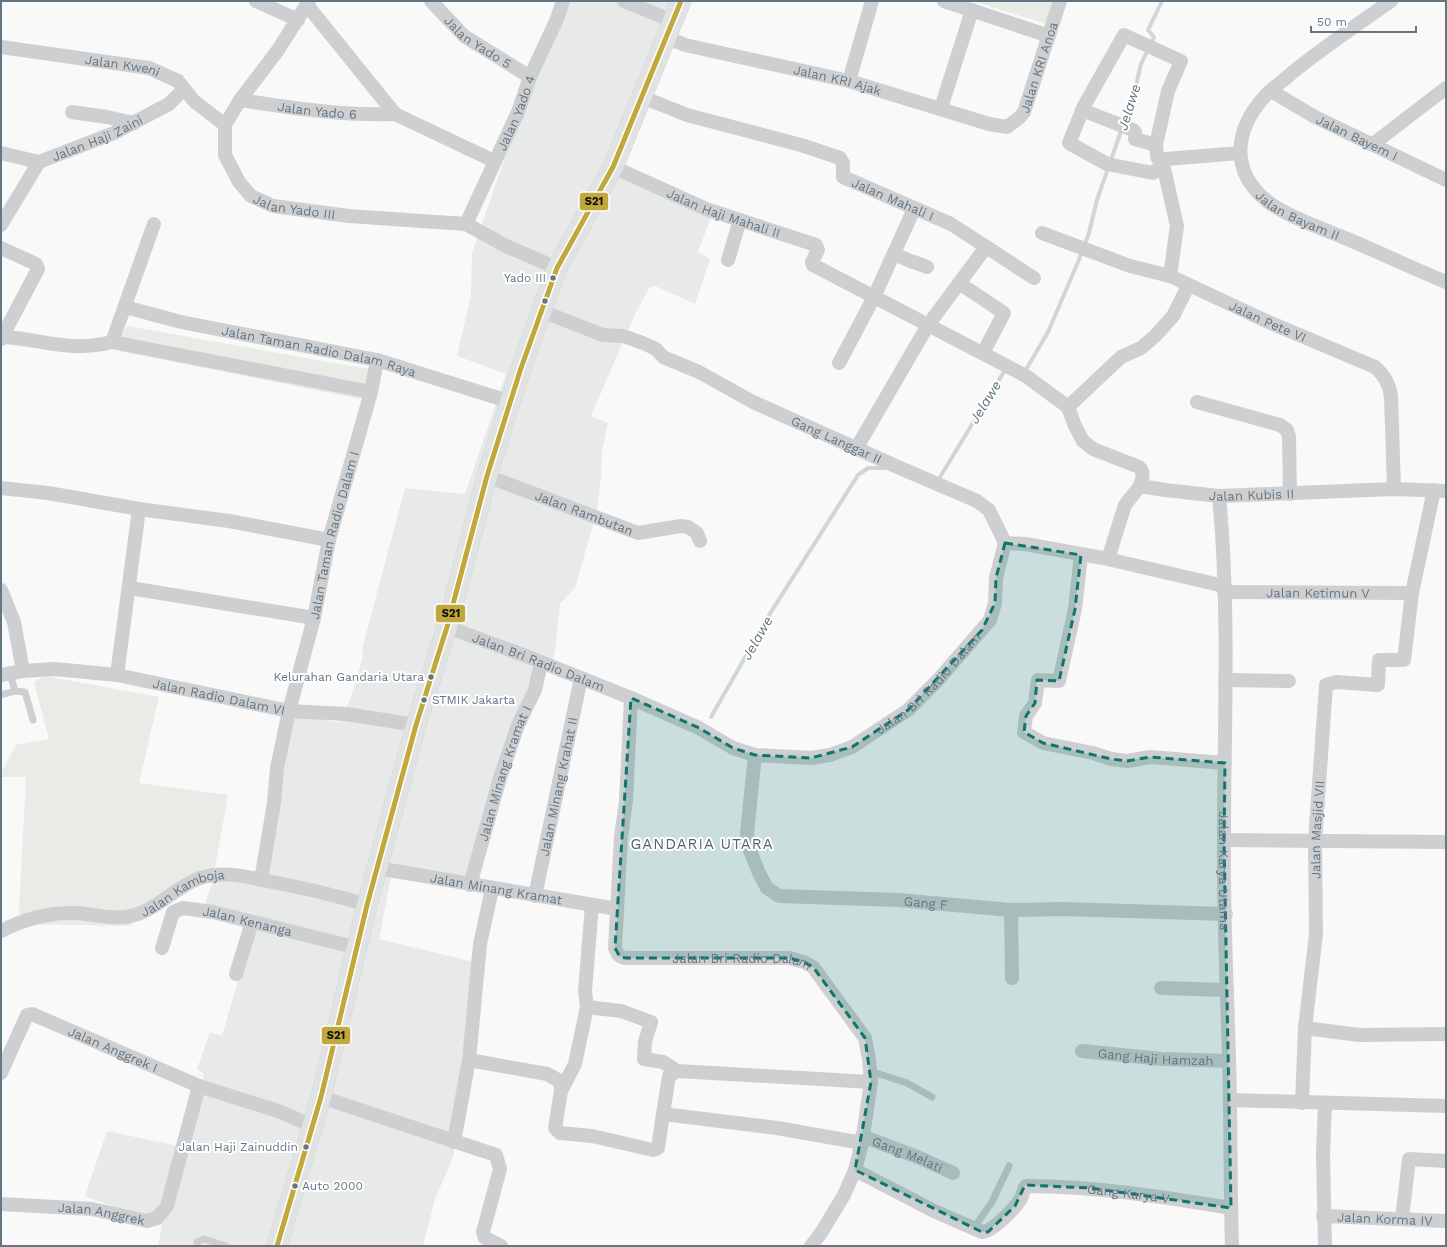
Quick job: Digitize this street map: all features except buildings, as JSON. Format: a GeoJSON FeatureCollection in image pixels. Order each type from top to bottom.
{"type":"FeatureCollection","features":[{"type":"Feature","properties":{"kind":"main road"},"geometry":{"type":"LineString","coordinates":[[277,1246],[321,1097],[358,948],[367,905],[416,725],[447,627],[487,476],[511,402],[541,311],[558,268],[613,168],[681,1]]}},
{"type":"Feature","properties":{"kind":"street"},"geometry":{"type":"LineString","coordinates":[[256,1],[298,20]]}},
{"type":"Feature","properties":{"kind":"street","name":"Jalan Yado 5"},"geometry":{"type":"LineString","coordinates":[[431,1],[464,36],[530,77]]}},
{"type":"Feature","properties":{"kind":"street","name":"Jalan Yado 4"},"geometry":{"type":"LineString","coordinates":[[466,224],[518,112],[530,77],[557,19],[562,1]]}},
{"type":"Feature","properties":{"kind":"street","name":"Jalan KRI Ajak"},"geometry":{"type":"LineString","coordinates":[[624,1],[669,29],[685,45],[849,81],[941,108],[989,124],[1007,128]]}},
{"type":"Feature","properties":{"kind":"street"},"geometry":{"type":"LineString","coordinates":[[849,81],[872,1]]}},
{"type":"Feature","properties":{"kind":"street"},"geometry":{"type":"LineString","coordinates":[[944,1],[1049,36]]}},
{"type":"Feature","properties":{"kind":"street","name":"Jalan KRI Anoa"},"geometry":{"type":"LineString","coordinates":[[1007,128],[1020,118],[1024,112],[1060,1]]}},
{"type":"Feature","properties":{"kind":"street","name":"Jalan Bayam II"},"geometry":{"type":"LineString","coordinates":[[1391,1],[1308,61],[1271,91],[1246,124],[1240,142],[1240,153],[1244,170],[1254,188],[1267,202],[1294,216],[1446,282]]}},
{"type":"Feature","properties":{"kind":"street"},"geometry":{"type":"LineString","coordinates":[[225,125],[240,100],[298,20],[308,3]]}},
{"type":"Feature","properties":{"kind":"street","name":"Jalan Yado 6"},"geometry":{"type":"LineString","coordinates":[[308,3],[395,114],[494,161]]}},
{"type":"Feature","properties":{"kind":"street"},"geometry":{"type":"LineString","coordinates":[[941,108],[972,10]]}},
{"type":"Feature","properties":{"kind":"street"},"geometry":{"type":"LineString","coordinates":[[1170,276],[1177,226],[1163,164],[1157,157],[1156,145],[1168,91],[1182,61],[1124,35],[1082,110],[1070,138],[1070,145],[1110,164],[1153,173],[1163,164],[1166,159],[1240,153]]}},
{"type":"Feature","properties":{"kind":"street","name":"Jalan Kweni"},"geometry":{"type":"LineString","coordinates":[[1,47],[120,65],[150,68],[178,81],[194,101],[225,125]]}},
{"type":"Feature","properties":{"kind":"street"},"geometry":{"type":"LineString","coordinates":[[1373,144],[1446,88]]}},
{"type":"Feature","properties":{"kind":"street","name":"Jalan Haji Zaini"},"geometry":{"type":"LineString","coordinates":[[1,153],[39,162],[101,139],[134,123],[169,104],[184,89]]}},
{"type":"Feature","properties":{"kind":"street","name":"Jalan Bayem I"},"geometry":{"type":"LineString","coordinates":[[1271,91],[1315,117],[1446,180]]}},
{"type":"Feature","properties":{"kind":"street","name":"Jalan Mahali I"},"geometry":{"type":"LineString","coordinates":[[642,96],[687,115],[801,145],[840,158],[843,163],[843,177],[951,224],[1034,278]]}},
{"type":"Feature","properties":{"kind":"street","name":"Jalan Yado 6"},"geometry":{"type":"LineString","coordinates":[[240,100],[295,109],[365,115],[395,114]]}},
{"type":"Feature","properties":{"kind":"street"},"geometry":{"type":"LineString","coordinates":[[1082,110],[1124,126],[1135,132],[1135,139],[1156,145]]}},
{"type":"Feature","properties":{"kind":"street"},"geometry":{"type":"LineString","coordinates":[[72,112],[107,116],[134,123]]}},
{"type":"Feature","properties":{"kind":"street","name":"Jalan Yado III"},"geometry":{"type":"LineString","coordinates":[[225,125],[225,155],[239,182],[251,196],[273,206],[349,216],[466,224],[506,246],[558,268]]}},
{"type":"Feature","properties":{"kind":"street"},"geometry":{"type":"LineString","coordinates":[[1,225],[39,162]]}},
{"type":"Feature","properties":{"kind":"street","name":"Jalan Haji Mahali II"},"geometry":{"type":"LineString","coordinates":[[613,168],[706,209],[816,245],[818,250],[812,262],[813,265],[874,297]]}},
{"type":"Feature","properties":{"kind":"street"},"geometry":{"type":"LineString","coordinates":[[839,363],[874,297],[914,209]]}},
{"type":"Feature","properties":{"kind":"street"},"geometry":{"type":"LineString","coordinates":[[728,260],[740,220]]}},
{"type":"Feature","properties":{"kind":"street"},"geometry":{"type":"LineString","coordinates":[[112,342],[154,224]]}},
{"type":"Feature","properties":{"kind":"street","name":"Jalan Pete VI"},"geometry":{"type":"LineString","coordinates":[[1042,233],[1130,266],[1170,276],[1188,286],[1264,320],[1376,367],[1383,374],[1388,383],[1391,396],[1394,489]]}},
{"type":"Feature","properties":{"kind":"street"},"geometry":{"type":"LineString","coordinates":[[856,449],[928,325],[986,247]]}},
{"type":"Feature","properties":{"kind":"street"},"geometry":{"type":"LineString","coordinates":[[1,248],[36,264],[38,269],[2,338],[73,347],[94,346],[112,342],[371,392]]}},
{"type":"Feature","properties":{"kind":"street"},"geometry":{"type":"LineString","coordinates":[[894,253],[906,261],[912,261],[926,267]]}},
{"type":"Feature","properties":{"kind":"street"},"geometry":{"type":"LineString","coordinates":[[959,283],[1004,313],[983,353]]}},
{"type":"Feature","properties":{"kind":"street"},"geometry":{"type":"LineString","coordinates":[[1068,407],[1121,357],[1141,348],[1155,336],[1173,316],[1188,286]]}},
{"type":"Feature","properties":{"kind":"street"},"geometry":{"type":"LineString","coordinates":[[874,297],[1022,374],[1068,407],[1075,426],[1088,445],[1093,449],[1139,467],[1142,470],[1140,486],[1125,505],[1106,559]]}},
{"type":"Feature","properties":{"kind":"street","name":"Jalan Taman Radio Dalam Raya"},"geometry":{"type":"LineString","coordinates":[[125,307],[181,322],[377,360],[511,402]]}},
{"type":"Feature","properties":{"kind":"street","name":"Gang Langgar II"},"geometry":{"type":"LineString","coordinates":[[541,311],[603,335],[623,336],[643,343],[656,350],[663,357],[699,372],[753,402],[856,449],[977,501],[989,510],[1004,543]]}},
{"type":"Feature","properties":{"kind":"street","name":"Jalan Taman Radio Dalam I"},"geometry":{"type":"LineString","coordinates":[[262,880],[274,804],[277,768],[289,711],[314,618],[329,540],[371,392],[377,360]]}},
{"type":"Feature","properties":{"kind":"street"},"geometry":{"type":"LineString","coordinates":[[1197,402],[1280,425],[1287,430],[1289,437],[1290,494]]}},
{"type":"Feature","properties":{"kind":"street","name":"Jalan Rambutan"},"geometry":{"type":"LineString","coordinates":[[487,476],[638,533],[681,526],[688,527],[697,533],[700,541]]}},
{"type":"Feature","properties":{"kind":"street","name":"Jalan Kubis II"},"geometry":{"type":"LineString","coordinates":[[1140,486],[1219,496],[1394,489],[1440,491]]}},
{"type":"Feature","properties":{"kind":"street"},"geometry":{"type":"LineString","coordinates":[[1,488],[48,493],[140,509],[229,520],[329,540]]}},
{"type":"Feature","properties":{"kind":"street"},"geometry":{"type":"LineString","coordinates":[[1412,593],[1440,491]]}},
{"type":"Feature","properties":{"kind":"street","name":"Jalan Karya Utama"},"geometry":{"type":"LineString","coordinates":[[1219,496],[1223,536],[1224,589],[1224,840],[1230,1061],[1232,1246]]}},
{"type":"Feature","properties":{"kind":"street"},"geometry":{"type":"LineString","coordinates":[[117,675],[140,509]]}},
{"type":"Feature","properties":{"kind":"street"},"geometry":{"type":"LineString","coordinates":[[1004,543],[1025,544],[1106,559],[1224,589]]}},
{"type":"Feature","properties":{"kind":"street","name":"Jalan Bri Radio Dalam"},"geometry":{"type":"LineString","coordinates":[[447,627],[631,698],[699,728],[733,748],[755,755],[811,758],[830,755],[852,747],[908,710],[938,680],[990,620],[995,603],[996,578],[1004,543]]}},
{"type":"Feature","properties":{"kind":"street"},"geometry":{"type":"LineString","coordinates":[[1081,555],[1075,609],[1059,681],[1038,680],[1035,703],[1026,716],[1024,732],[1043,743],[1093,752],[1111,759],[1127,761],[1150,757],[1225,763]]}},
{"type":"Feature","properties":{"kind":"street"},"geometry":{"type":"LineString","coordinates":[[130,588],[314,618]]}},
{"type":"Feature","properties":{"kind":"street","name":"Jalan Ketimun V"},"geometry":{"type":"LineString","coordinates":[[1224,589],[1412,593]]}},
{"type":"Feature","properties":{"kind":"street"},"geometry":{"type":"LineString","coordinates":[[1,590],[14,622],[11,673]]}},
{"type":"Feature","properties":{"kind":"street","name":"Jalan Masjid VII"},"geometry":{"type":"LineString","coordinates":[[1302,1103],[1305,1028],[1316,934],[1315,841],[1326,685],[1336,682],[1378,685],[1379,660],[1404,660],[1412,593]]}},
{"type":"Feature","properties":{"kind":"street","name":"Jalan Minang Kramat I"},"geometry":{"type":"LineString","coordinates":[[470,885],[500,778],[518,725],[535,690],[541,663]]}},
{"type":"Feature","properties":{"kind":"street","name":"Jalan Radio Dalam VI"},"geometry":{"type":"LineString","coordinates":[[11,673],[55,669],[117,675],[289,711],[346,714],[416,725]]}},
{"type":"Feature","properties":{"kind":"street","name":"Jalan Minang Krahat II"},"geometry":{"type":"LineString","coordinates":[[535,896],[581,678]]}},
{"type":"Feature","properties":{"kind":"street"},"geometry":{"type":"LineString","coordinates":[[1225,680],[1289,681]]}},
{"type":"Feature","properties":{"kind":"street","name":"Jalan Bri Radio Dalam"},"geometry":{"type":"LineString","coordinates":[[631,698],[626,801],[621,837],[615,948],[620,957],[789,958],[804,962],[813,967],[865,1038],[871,1077],[862,1140],[855,1170],[844,1195],[821,1233],[811,1246]]}},
{"type":"Feature","properties":{"kind":"street","name":"Gang F"},"geometry":{"type":"LineString","coordinates":[[755,755],[746,834],[749,848],[767,888],[779,896],[898,900],[1011,910],[1063,909],[1226,914]]}},
{"type":"Feature","properties":{"kind":"street"},"geometry":{"type":"LineString","coordinates":[[1224,840],[1446,842]]}},
{"type":"Feature","properties":{"kind":"street","name":"Jalan Minang Kramat"},"geometry":{"type":"LineString","coordinates":[[377,868],[492,889],[617,909]]}},
{"type":"Feature","properties":{"kind":"street","name":"Jalan Kamboja"},"geometry":{"type":"LineString","coordinates":[[1,931],[22,920],[53,913],[77,913],[125,918],[143,912],[199,879],[218,874],[235,874],[324,892],[367,905]]}},
{"type":"Feature","properties":{"kind":"street"},"geometry":{"type":"LineString","coordinates":[[454,1142],[469,1060],[480,944],[492,889]]}},
{"type":"Feature","properties":{"kind":"street"},"geometry":{"type":"LineString","coordinates":[[561,1091],[575,1064],[587,1007],[585,991],[592,905]]}},
{"type":"Feature","properties":{"kind":"street","name":"Jalan Kenanga"},"geometry":{"type":"LineString","coordinates":[[162,948],[171,916],[177,909],[189,908],[213,912],[358,948]]}},
{"type":"Feature","properties":{"kind":"street"},"geometry":{"type":"LineString","coordinates":[[1011,910],[1012,978]]}},
{"type":"Feature","properties":{"kind":"street"},"geometry":{"type":"LineString","coordinates":[[236,974],[252,922]]}},
{"type":"Feature","properties":{"kind":"street"},"geometry":{"type":"LineString","coordinates":[[1161,988],[1227,990]]}},
{"type":"Feature","properties":{"kind":"street"},"geometry":{"type":"LineString","coordinates":[[587,1007],[622,1011],[651,1022],[645,1042],[644,1058],[663,1062],[677,1071],[871,1077]]}},
{"type":"Feature","properties":{"kind":"street","name":"Jalan Anggrek I"},"geometry":{"type":"LineString","coordinates":[[1,1073],[27,1016],[32,1014],[199,1086]]}},
{"type":"Feature","properties":{"kind":"street"},"geometry":{"type":"LineString","coordinates":[[1305,1028],[1359,1035],[1446,1034]]}},
{"type":"Feature","properties":{"kind":"street","name":"Gang Haji Hamzah"},"geometry":{"type":"LineString","coordinates":[[1082,1051],[1162,1059],[1230,1061]]}},
{"type":"Feature","properties":{"kind":"street"},"geometry":{"type":"LineString","coordinates":[[469,1060],[547,1074],[560,1081],[561,1091],[555,1128],[560,1133],[592,1136],[653,1150],[658,1148],[670,1076],[677,1071]]}},
{"type":"Feature","properties":{"kind":"street"},"geometry":{"type":"LineString","coordinates":[[199,1086],[281,1112],[312,1126]]}},
{"type":"Feature","properties":{"kind":"street","name":"Jalan Anggrek"},"geometry":{"type":"LineString","coordinates":[[1,1204],[92,1209],[147,1221],[157,1218],[167,1206],[199,1086]]}},
{"type":"Feature","properties":{"kind":"street"},"geometry":{"type":"LineString","coordinates":[[321,1097],[496,1155],[499,1160],[500,1169],[483,1232],[485,1238],[501,1246]]}},
{"type":"Feature","properties":{"kind":"street"},"geometry":{"type":"LineString","coordinates":[[1230,1100],[1325,1104],[1446,1106]]}},
{"type":"Feature","properties":{"kind":"street"},"geometry":{"type":"LineString","coordinates":[[1325,1104],[1323,1216],[1325,1246]]}},
{"type":"Feature","properties":{"kind":"street","name":"Gang Melati"},"geometry":{"type":"LineString","coordinates":[[663,1114],[862,1140],[920,1158],[953,1174]]}},
{"type":"Feature","properties":{"kind":"street"},"geometry":{"type":"LineString","coordinates":[[1402,1219],[1409,1160],[1446,1161]]}},
{"type":"Feature","properties":{"kind":"street"},"geometry":{"type":"LineString","coordinates":[[855,1170],[934,1211],[973,1229]]}},
{"type":"Feature","properties":{"kind":"street","name":"Gang Karya V"},"geometry":{"type":"LineString","coordinates":[[973,1229],[985,1232],[994,1227],[1020,1200],[1025,1187],[1090,1188],[1165,1197],[1231,1208]]}},
{"type":"Feature","properties":{"kind":"street","name":"Jalan Korma IV"},"geometry":{"type":"LineString","coordinates":[[1323,1216],[1446,1221]]}},
{"type":"Feature","properties":{"kind":"lane"},"geometry":{"type":"LineString","coordinates":[[11,673],[15,691]]}},
{"type":"Feature","properties":{"kind":"lane"},"geometry":{"type":"LineString","coordinates":[[1,695],[15,691],[25,692],[33,720]]}},
{"type":"Feature","properties":{"kind":"lane"},"geometry":{"type":"LineString","coordinates":[[871,1077],[907,1083],[932,1097]]}},
{"type":"Feature","properties":{"kind":"lane"},"geometry":{"type":"LineString","coordinates":[[973,1229],[992,1202],[1009,1166]]}},
{"type":"Feature","properties":{"kind":"lane"},"geometry":{"type":"LineString","coordinates":[[198,1242],[204,1239],[226,1246]]}},
{"type":"Feature","properties":{"kind":"highlighted area"},"geometry":{"type":"Polygon","coordinates":[[[1005,543],[1081,555],[1075,609],[1059,681],[1037,680],[1035,703],[1026,716],[1024,732],[1043,743],[1111,759],[1127,761],[1150,757],[1225,763],[1224,840],[1231,1208],[1090,1188],[1025,1185],[1015,1206],[988,1232],[982,1232],[855,1170],[871,1082],[865,1038],[813,967],[804,962],[789,958],[626,958],[620,957],[615,948],[631,698],[699,728],[733,748],[755,755],[811,758],[852,747],[908,710],[982,630],[995,603],[996,578],[1005,543]]]}},
{"type":"Feature","properties":{"kind":"shaded area"},"geometry":{"type":"Polygon","coordinates":[[[562,1],[685,1],[619,171],[713,212],[698,252],[710,259],[695,304],[655,286],[650,287],[635,314],[591,416],[608,423],[602,450],[597,511],[575,588],[560,604],[555,653],[517,738],[476,885],[393,866],[379,939],[482,964],[454,1134],[454,1155],[435,1199],[423,1246],[158,1246],[162,1225],[85,1196],[107,1131],[183,1147],[204,1074],[197,1069],[210,1032],[222,1036],[253,929],[202,913],[213,880],[264,882],[293,714],[339,723],[350,700],[363,656],[362,649],[405,488],[465,494],[506,374],[457,356],[471,295],[472,253],[562,1]]]}},
{"type":"Feature","properties":{"kind":"shaded area"},"geometry":{"type":"Polygon","coordinates":[[[973,1],[1054,1],[1046,24],[973,1]]]}},
{"type":"Feature","properties":{"kind":"shaded area"},"geometry":{"type":"Polygon","coordinates":[[[127,326],[368,369],[370,391],[360,399],[119,351],[121,338],[127,326]]]}},
{"type":"Feature","properties":{"kind":"shaded area"},"geometry":{"type":"Polygon","coordinates":[[[45,676],[159,697],[139,783],[228,795],[214,873],[129,926],[23,924],[19,910],[26,777],[1,777],[1,773],[16,745],[49,739],[34,682],[45,676]]]}},
{"type":"Feature","properties":{"kind":"waterway","name":"Jelawe"},"geometry":{"type":"LineString","coordinates":[[1024,373],[1048,332],[1089,233],[1097,200],[1134,94],[1141,64],[1154,37],[1148,30],[1162,1]]}},
{"type":"Feature","properties":{"kind":"waterway","name":"Jelawe"},"geometry":{"type":"LineString","coordinates":[[937,482],[1005,370],[1008,372]]}},
{"type":"Feature","properties":{"kind":"waterway","name":"Jelawe"},"geometry":{"type":"LineString","coordinates":[[711,717],[771,612],[858,475],[868,468],[884,468]]}},
{"type":"Feature","properties":{"kind":"transit line","name":"S21"},"geometry":{"type":"LineString","coordinates":[[277,1246],[321,1097],[367,905],[416,725],[447,627],[487,476],[521,368],[557,268],[613,167],[681,1]]}},
{"type":"Feature","properties":{"kind":"place","name":"Yado III"},"geometry":{"type":"Point","coordinates":[553,278]}},
{"type":"Feature","properties":{"kind":"place","name":"Kelurahan Gandaria Utara"},"geometry":{"type":"Point","coordinates":[431,677]}},
{"type":"Feature","properties":{"kind":"place","name":"STMIK Jakarta"},"geometry":{"type":"Point","coordinates":[424,700]}},
{"type":"Feature","properties":{"kind":"place","name":"Jalan Haji Zainuddin"},"geometry":{"type":"Point","coordinates":[306,1147]}},
{"type":"Feature","properties":{"kind":"place","name":"Auto 2000"},"geometry":{"type":"Point","coordinates":[295,1186]}},
{"type":"Feature","properties":{"kind":"district","name":"GANDARIA UTARA"},"geometry":{"type":"Point","coordinates":[702,844]}}]}
